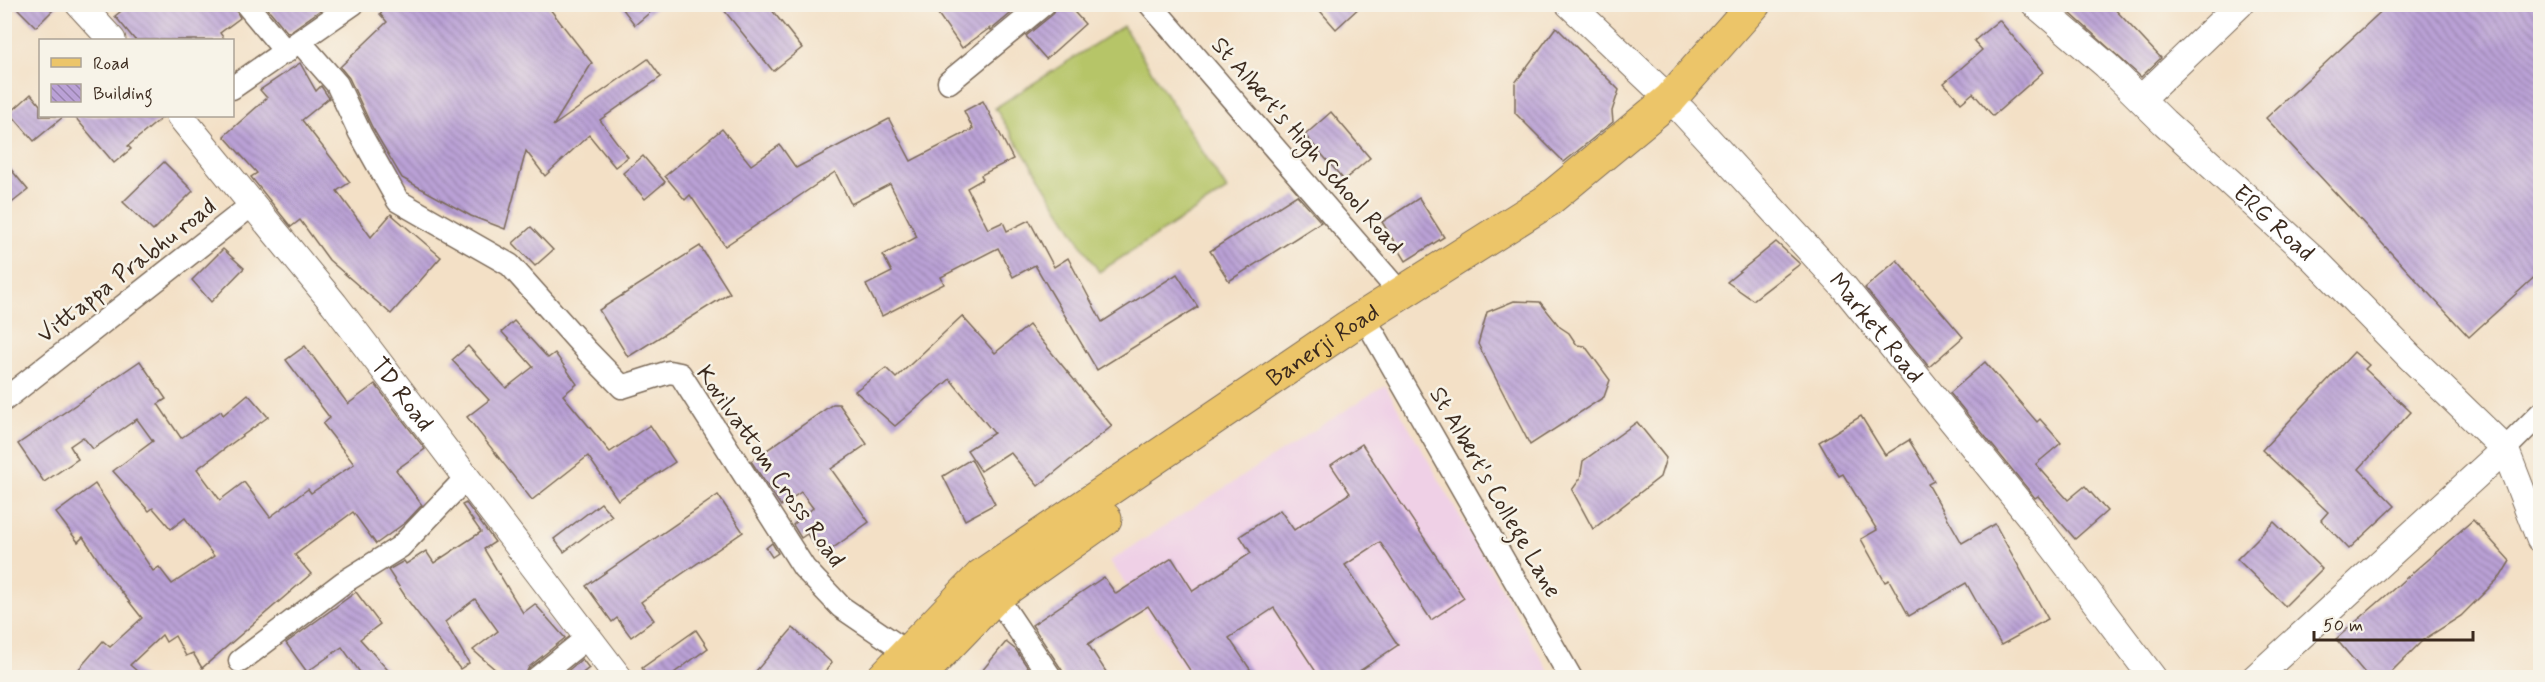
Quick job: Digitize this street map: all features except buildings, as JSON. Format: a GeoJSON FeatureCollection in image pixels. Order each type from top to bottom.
{"type":"FeatureCollection","features":[{"type":"Feature","properties":{"kind":"main road","name":"Banerji Road"},"geometry":{"type":"LineString","coordinates":[[912,665],[981,576],[1348,327],[1548,201],[1676,105],[1754,4]]}},
{"type":"Feature","properties":{"kind":"main road","name":"Banerji Road"},"geometry":{"type":"LineString","coordinates":[[883,678],[912,665],[996,596],[1229,431],[1374,334],[1555,221],[1779,4]]}},
{"type":"Feature","properties":{"kind":"street"},"geometry":{"type":"LineString","coordinates":[[79,4],[111,39]]}},
{"type":"Feature","properties":{"kind":"street"},"geometry":{"type":"LineString","coordinates":[[246,4],[293,47]]}},
{"type":"Feature","properties":{"kind":"street"},"geometry":{"type":"LineString","coordinates":[[234,87],[353,4]]}},
{"type":"Feature","properties":{"kind":"street"},"geometry":{"type":"LineString","coordinates":[[949,82],[1044,4]]}},
{"type":"Feature","properties":{"kind":"street","name":"St Albert's High School Road"},"geometry":{"type":"LineString","coordinates":[[1150,4],[1401,294]]}},
{"type":"Feature","properties":{"kind":"street","name":"ERG Road"},"geometry":{"type":"LineString","coordinates":[[2035,4],[2106,64],[2314,259],[2505,449]]}},
{"type":"Feature","properties":{"kind":"street"},"geometry":{"type":"LineString","coordinates":[[2141,99],[2240,4]]}},
{"type":"Feature","properties":{"kind":"street","name":"Market Road"},"geometry":{"type":"LineString","coordinates":[[1578,7],[1676,105],[1843,286],[2037,525],[2153,678]]}},
{"type":"Feature","properties":{"kind":"street","name":"Kovilvattom Cross Road"},"geometry":{"type":"LineString","coordinates":[[293,47],[337,84],[360,133],[398,201],[510,265],[586,351],[622,387],[669,372],[680,374],[804,568],[841,607],[912,665]]}},
{"type":"Feature","properties":{"kind":"street","name":"TD Road"},"geometry":{"type":"LineString","coordinates":[[185,117],[334,304],[619,678]]}},
{"type":"Feature","properties":{"kind":"street","name":"Vittappa Prabhu road"},"geometry":{"type":"LineString","coordinates":[[4,400],[253,204]]}},
{"type":"Feature","properties":{"kind":"street","name":"St Albert's College Lane"},"geometry":{"type":"LineString","coordinates":[[1374,334],[1571,678]]}},
{"type":"Feature","properties":{"kind":"street"},"geometry":{"type":"LineString","coordinates":[[2255,678],[2541,414]]}},
{"type":"Feature","properties":{"kind":"street"},"geometry":{"type":"LineString","coordinates":[[2505,449],[2541,539]]}},
{"type":"Feature","properties":{"kind":"street"},"geometry":{"type":"LineString","coordinates":[[240,661],[344,582],[400,547],[466,478]]}},
{"type":"Feature","properties":{"kind":"street"},"geometry":{"type":"LineString","coordinates":[[996,596],[1051,678]]}},
{"type":"Feature","properties":{"kind":"street"},"geometry":{"type":"LineString","coordinates":[[537,678],[588,637]]}},
{"type":"Feature","properties":{"kind":"shaded area"},"geometry":{"type":"Polygon","coordinates":[[[1385,385],[1552,677],[1189,677],[1110,561],[1385,385]]]}},
{"type":"Feature","properties":{"kind":"green space"},"geometry":{"type":"Polygon","coordinates":[[[1123,26],[1227,190],[1099,272],[995,108],[1123,26]]]}}]}
